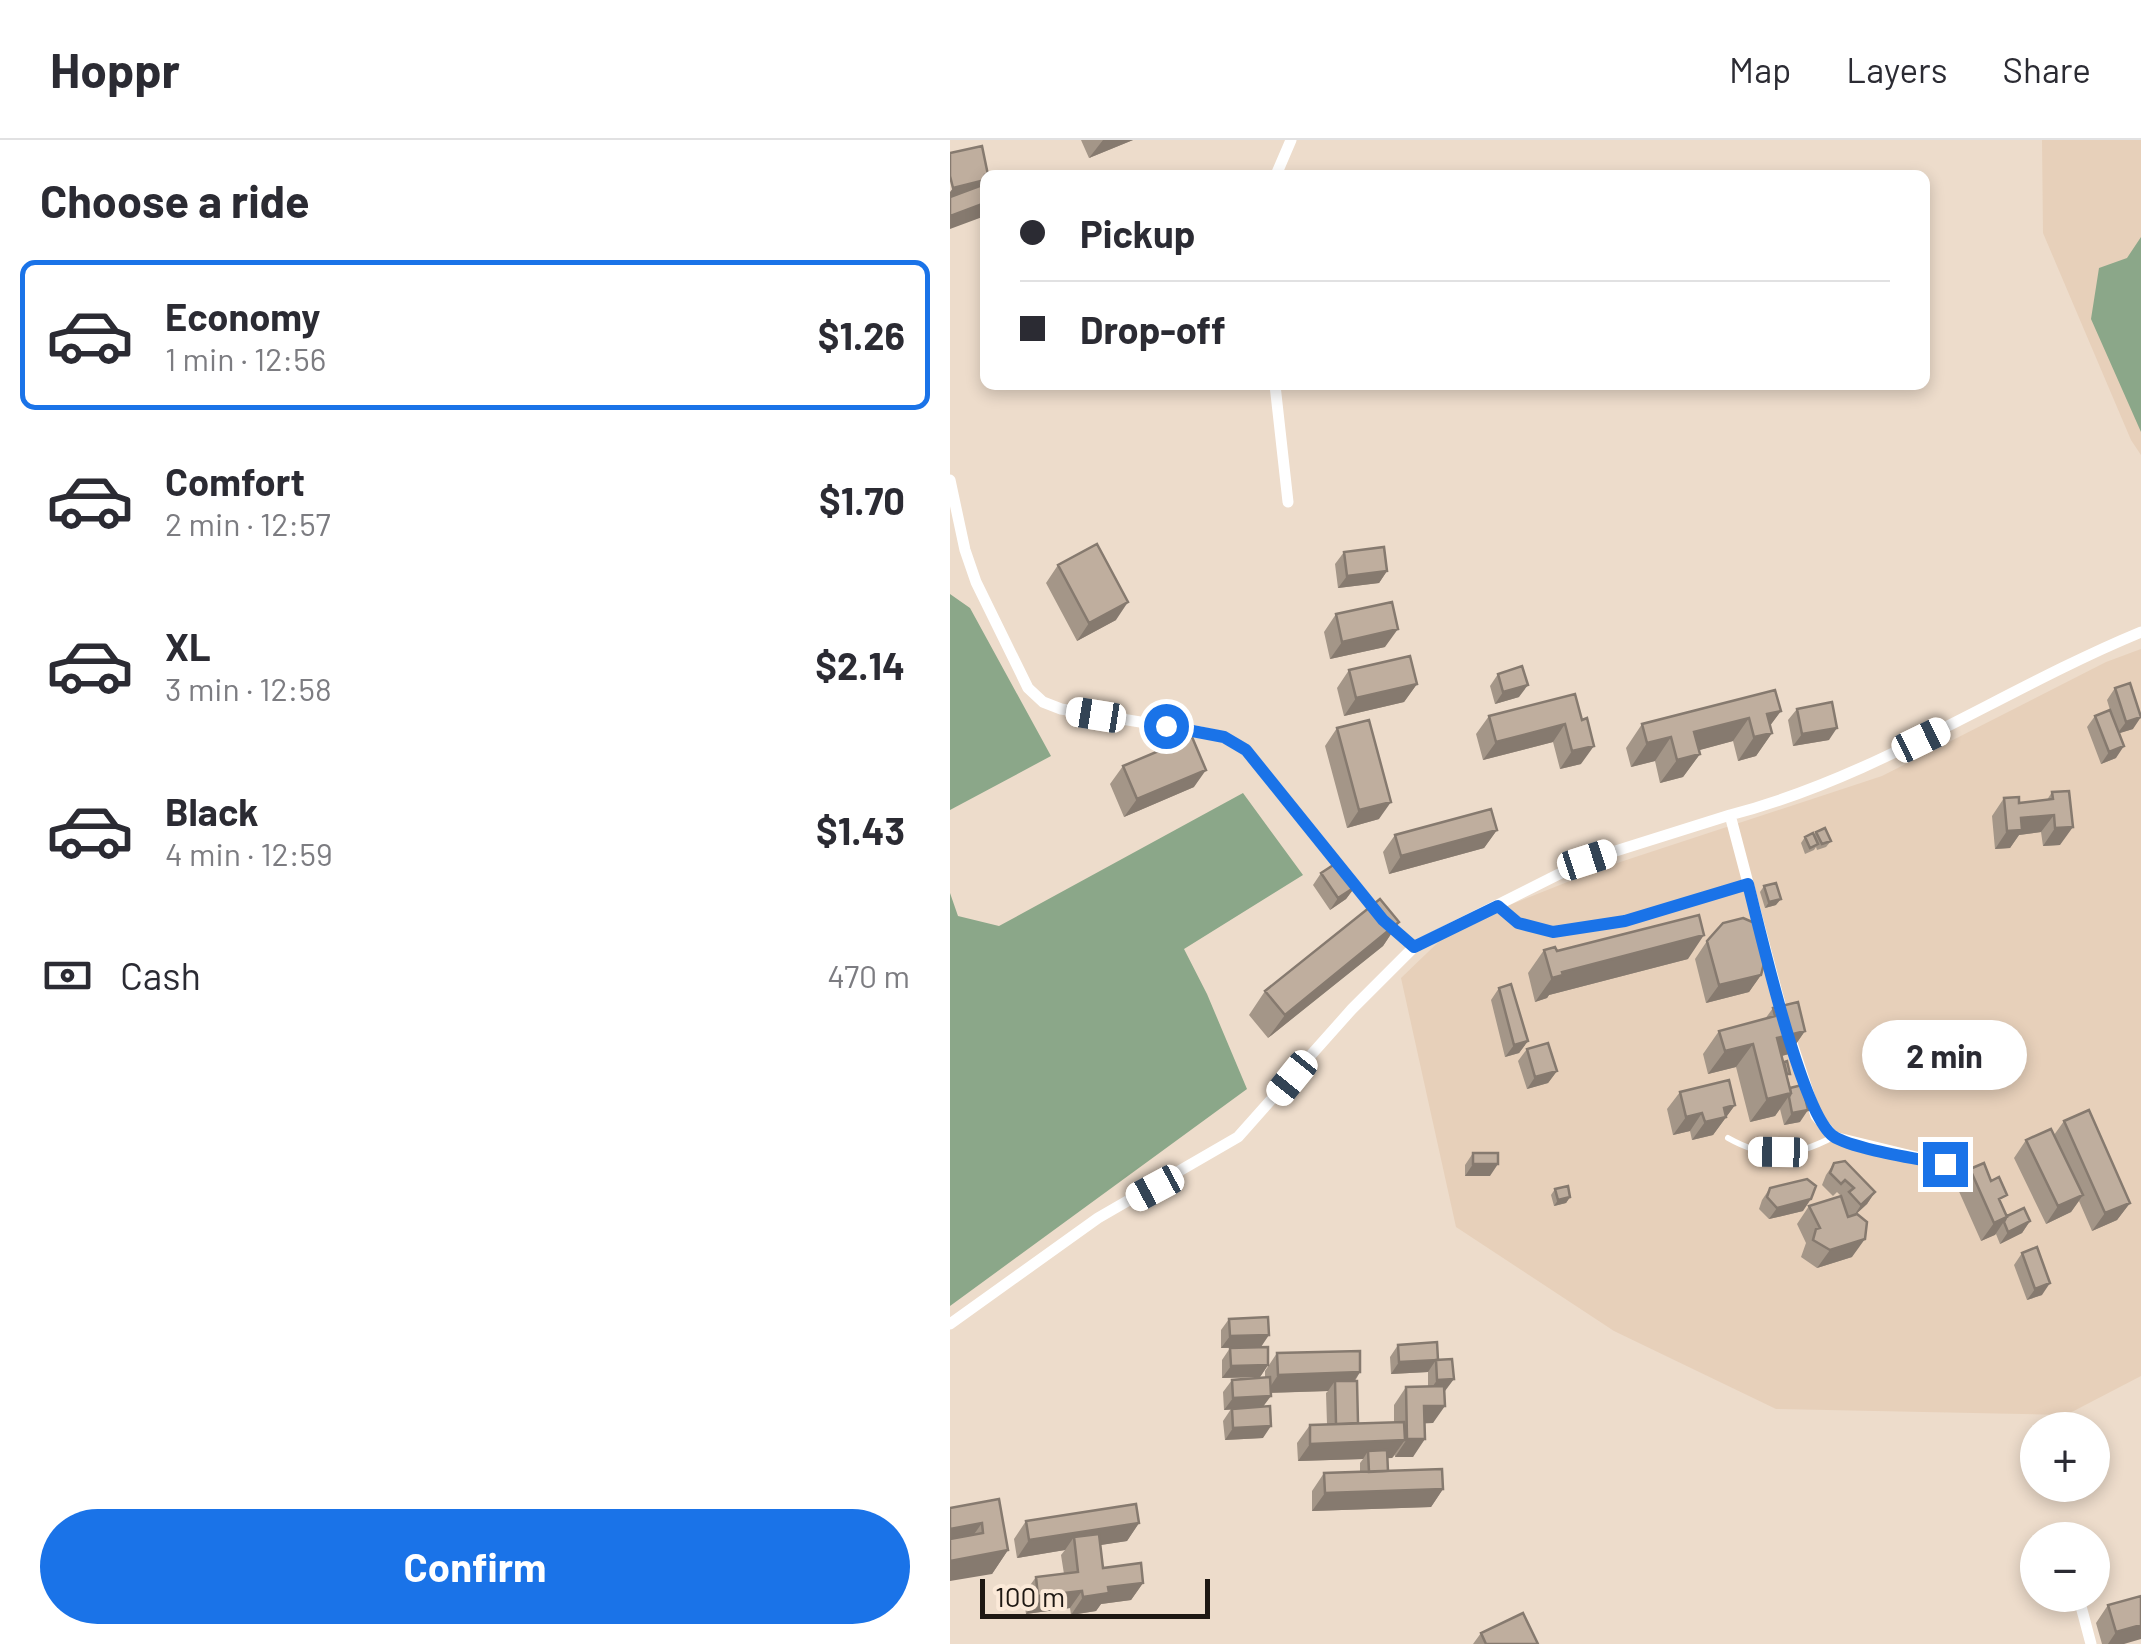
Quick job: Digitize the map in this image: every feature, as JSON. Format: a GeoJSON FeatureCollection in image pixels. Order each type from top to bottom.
{"type":"FeatureCollection","features":[{"type":"Feature","properties":{"kind":"street"},"geometry":{"type":"LineString","coordinates":[[1278,170],[1291,140]]}},
{"type":"Feature","properties":{"kind":"street"},"geometry":{"type":"LineString","coordinates":[[1276,390],[1288,502]]}},
{"type":"Feature","properties":{"kind":"street"},"geometry":{"type":"LineString","coordinates":[[950,480],[976,582],[1028,688],[1043,702],[1060,709],[1202,732],[1224,737],[1246,750],[1383,920],[1414,947]]}},
{"type":"Feature","properties":{"kind":"street"},"geometry":{"type":"LineString","coordinates":[[950,1324],[1098,1218],[1238,1137],[1414,947],[1587,860],[1771,804],[1895,753],[2141,632]]}},
{"type":"Feature","properties":{"kind":"street"},"geometry":{"type":"LineString","coordinates":[[1730,815],[1776,996],[1816,1116],[1834,1137],[1945,1164]]}},
{"type":"Feature","properties":{"kind":"street"},"geometry":{"type":"LineString","coordinates":[[2083,1612],[2091,1644]]}},
{"type":"Feature","properties":{"kind":"lane"},"geometry":{"type":"LineString","coordinates":[[1498,906],[1518,923],[1553,932],[1625,921],[1748,884]]}},
{"type":"Feature","properties":{"kind":"lane"},"geometry":{"type":"LineString","coordinates":[[1728,1138],[1753,1152],[1804,1152],[1834,1137]]}},
{"type":"Feature","properties":{"kind":"shaded area"},"geometry":{"type":"Polygon","coordinates":[[[2042,140],[2141,140],[2141,455],[2131,440],[2043,233],[2042,140]]]}},
{"type":"Feature","properties":{"kind":"shaded area"},"geometry":{"type":"Polygon","coordinates":[[[2141,649],[2141,1376],[2072,1412],[1776,1409],[1614,1331],[1456,1227],[1401,978],[1454,927],[1605,867],[1882,776],[2106,662],[2141,649]]]}},
{"type":"Feature","properties":{"kind":"green space"},"geometry":{"type":"Polygon","coordinates":[[[2141,237],[2141,432],[2091,319],[2099,268],[2127,258],[2141,237]]]}},
{"type":"Feature","properties":{"kind":"green space"},"geometry":{"type":"Polygon","coordinates":[[[950,594],[970,608],[1051,756],[950,810],[950,594]]]}},
{"type":"Feature","properties":{"kind":"green space"},"geometry":{"type":"Polygon","coordinates":[[[1243,793],[1303,875],[1184,949],[1247,1089],[950,1306],[950,893],[958,916],[999,926],[1243,793]]]}},
{"type":"Feature","properties":{"kind":"building"},"geometry":{"type":"Polygon","coordinates":[[[982,146],[987,170],[980,170],[980,181],[953,188],[950,153],[982,146]]]}},
{"type":"Feature","properties":{"kind":"building"},"geometry":{"type":"Polygon","coordinates":[[[980,186],[980,205],[950,216],[950,197],[980,186]]]}},
{"type":"Feature","properties":{"kind":"building"},"geometry":{"type":"Polygon","coordinates":[[[1097,544],[1128,602],[1089,623],[1058,565],[1097,544]]]}},
{"type":"Feature","properties":{"kind":"building"},"geometry":{"type":"Polygon","coordinates":[[[1384,547],[1387,571],[1347,576],[1344,552],[1384,547]]]}},
{"type":"Feature","properties":{"kind":"building"},"geometry":{"type":"Polygon","coordinates":[[[1392,602],[1398,629],[1342,642],[1336,614],[1392,602]]]}},
{"type":"Feature","properties":{"kind":"building"},"geometry":{"type":"Polygon","coordinates":[[[1410,656],[1417,684],[1356,698],[1349,670],[1410,656]]]}},
{"type":"Feature","properties":{"kind":"building"},"geometry":{"type":"Polygon","coordinates":[[[1522,666],[1528,685],[1503,692],[1498,674],[1522,666]]]}},
{"type":"Feature","properties":{"kind":"building"},"geometry":{"type":"Polygon","coordinates":[[[2130,683],[2141,717],[2126,722],[2115,688],[2130,683]]]}},
{"type":"Feature","properties":{"kind":"building"},"geometry":{"type":"Polygon","coordinates":[[[1775,690],[1781,711],[1767,714],[1772,733],[1754,737],[1749,718],[1694,732],[1700,754],[1677,760],[1671,737],[1647,743],[1642,724],[1775,690]]]}},
{"type":"Feature","properties":{"kind":"building"},"geometry":{"type":"Polygon","coordinates":[[[1575,694],[1582,720],[1587,718],[1594,746],[1572,751],[1565,724],[1496,742],[1489,716],[1575,694]]]}},
{"type":"Feature","properties":{"kind":"building"},"geometry":{"type":"Polygon","coordinates":[[[1832,702],[1837,728],[1802,734],[1797,709],[1832,702]]]}},
{"type":"Feature","properties":{"kind":"building"},"geometry":{"type":"Polygon","coordinates":[[[2110,710],[2124,746],[2109,752],[2095,716],[2110,710]]]}},
{"type":"Feature","properties":{"kind":"building"},"geometry":{"type":"Polygon","coordinates":[[[1369,720],[1391,802],[1359,810],[1337,728],[1369,720]]]}},
{"type":"Feature","properties":{"kind":"building"},"geometry":{"type":"Polygon","coordinates":[[[1192,737],[1206,770],[1137,799],[1123,766],[1192,737]]]}},
{"type":"Feature","properties":{"kind":"building"},"geometry":{"type":"Polygon","coordinates":[[[2069,791],[2073,827],[2055,828],[2054,815],[2021,818],[2022,830],[2007,831],[2004,798],[2019,797],[2019,803],[2053,799],[2052,792],[2069,791]]]}},
{"type":"Feature","properties":{"kind":"building"},"geometry":{"type":"Polygon","coordinates":[[[1491,809],[1497,830],[1401,856],[1395,835],[1491,809]]]}},
{"type":"Feature","properties":{"kind":"building"},"geometry":{"type":"Polygon","coordinates":[[[1825,828],[1831,841],[1822,844],[1816,832],[1825,828]]]}},
{"type":"Feature","properties":{"kind":"building"},"geometry":{"type":"Polygon","coordinates":[[[1813,833],[1818,844],[1810,848],[1805,837],[1813,833]]]}},
{"type":"Feature","properties":{"kind":"building"},"geometry":{"type":"Polygon","coordinates":[[[1338,862],[1355,887],[1338,898],[1321,873],[1338,862]]]}},
{"type":"Feature","properties":{"kind":"building"},"geometry":{"type":"Polygon","coordinates":[[[1776,883],[1781,899],[1769,902],[1764,886],[1776,883]]]}},
{"type":"Feature","properties":{"kind":"building"},"geometry":{"type":"Polygon","coordinates":[[[1380,899],[1399,922],[1285,1015],[1265,991],[1380,899]]]}},
{"type":"Feature","properties":{"kind":"building"},"geometry":{"type":"Polygon","coordinates":[[[1699,915],[1704,935],[1562,972],[1563,975],[1552,978],[1544,950],[1555,947],[1557,951],[1699,915]]]}},
{"type":"Feature","properties":{"kind":"building"},"geometry":{"type":"Polygon","coordinates":[[[1743,918],[1757,924],[1768,948],[1761,975],[1719,985],[1707,941],[1723,923],[1743,918]]]}},
{"type":"Feature","properties":{"kind":"building"},"geometry":{"type":"Polygon","coordinates":[[[1511,984],[1528,1041],[1514,1045],[1499,988],[1511,984]]]}},
{"type":"Feature","properties":{"kind":"building"},"geometry":{"type":"Polygon","coordinates":[[[1798,1002],[1805,1031],[1777,1038],[1791,1093],[1767,1099],[1753,1044],[1725,1051],[1719,1031],[1775,1016],[1773,1008],[1798,1002]]]}},
{"type":"Feature","properties":{"kind":"building"},"geometry":{"type":"Polygon","coordinates":[[[1548,1043],[1557,1071],[1535,1077],[1527,1049],[1548,1043]]]}},
{"type":"Feature","properties":{"kind":"building"},"geometry":{"type":"Polygon","coordinates":[[[1729,1080],[1735,1105],[1724,1108],[1726,1117],[1705,1122],[1702,1113],[1686,1117],[1680,1092],[1729,1080]]]}},
{"type":"Feature","properties":{"kind":"building"},"geometry":{"type":"Polygon","coordinates":[[[1802,1085],[1808,1110],[1792,1113],[1790,1088],[1802,1085]]]}},
{"type":"Feature","properties":{"kind":"building"},"geometry":{"type":"Polygon","coordinates":[[[2089,1110],[2130,1203],[2105,1213],[2064,1121],[2089,1110]]]}},
{"type":"Feature","properties":{"kind":"building"},"geometry":{"type":"Polygon","coordinates":[[[2051,1129],[2083,1195],[2058,1206],[2026,1140],[2051,1129]]]}},
{"type":"Feature","properties":{"kind":"building"},"geometry":{"type":"Polygon","coordinates":[[[1473,1153],[1498,1153],[1498,1164],[1473,1164],[1473,1153]]]}},
{"type":"Feature","properties":{"kind":"building"},"geometry":{"type":"Polygon","coordinates":[[[1845,1161],[1875,1192],[1861,1205],[1849,1192],[1854,1188],[1845,1180],[1841,1184],[1830,1173],[1834,1163],[1845,1161]]]}},
{"type":"Feature","properties":{"kind":"building"},"geometry":{"type":"Polygon","coordinates":[[[1984,1163],[1991,1181],[1999,1177],[2007,1195],[1999,1199],[2007,1217],[1994,1223],[1970,1169],[1984,1163]]]}},
{"type":"Feature","properties":{"kind":"building"},"geometry":{"type":"Polygon","coordinates":[[[1807,1179],[1816,1186],[1811,1199],[1777,1208],[1767,1197],[1770,1188],[1807,1179]]]}},
{"type":"Feature","properties":{"kind":"building"},"geometry":{"type":"Polygon","coordinates":[[[1568,1186],[1570,1197],[1558,1200],[1555,1189],[1568,1186]]]}},
{"type":"Feature","properties":{"kind":"building"},"geometry":{"type":"Polygon","coordinates":[[[1841,1196],[1848,1217],[1857,1214],[1867,1222],[1865,1239],[1830,1250],[1813,1240],[1820,1228],[1809,1206],[1841,1196]]]}},
{"type":"Feature","properties":{"kind":"building"},"geometry":{"type":"Polygon","coordinates":[[[2024,1208],[2030,1221],[2008,1232],[2004,1222],[2007,1216],[2024,1208]]]}},
{"type":"Feature","properties":{"kind":"building"},"geometry":{"type":"Polygon","coordinates":[[[2037,1247],[2050,1283],[2035,1289],[2022,1253],[2037,1247]]]}},
{"type":"Feature","properties":{"kind":"building"},"geometry":{"type":"Polygon","coordinates":[[[1268,1317],[1269,1335],[1230,1336],[1229,1319],[1268,1317]]]}},
{"type":"Feature","properties":{"kind":"building"},"geometry":{"type":"Polygon","coordinates":[[[1437,1342],[1438,1360],[1399,1362],[1398,1345],[1437,1342]]]}},
{"type":"Feature","properties":{"kind":"building"},"geometry":{"type":"Polygon","coordinates":[[[1268,1347],[1268,1365],[1231,1366],[1230,1348],[1268,1347]]]}},
{"type":"Feature","properties":{"kind":"building"},"geometry":{"type":"Polygon","coordinates":[[[1360,1351],[1360,1372],[1278,1375],[1277,1353],[1360,1351]]]}},
{"type":"Feature","properties":{"kind":"building"},"geometry":{"type":"Polygon","coordinates":[[[1452,1359],[1454,1379],[1437,1380],[1436,1360],[1452,1359]]]}},
{"type":"Feature","properties":{"kind":"building"},"geometry":{"type":"Polygon","coordinates":[[[1270,1377],[1271,1396],[1233,1398],[1232,1380],[1270,1377]]]}},
{"type":"Feature","properties":{"kind":"building"},"geometry":{"type":"Polygon","coordinates":[[[1335,1381],[1357,1381],[1358,1423],[1336,1424],[1335,1381]]]}},
{"type":"Feature","properties":{"kind":"building"},"geometry":{"type":"Polygon","coordinates":[[[1444,1386],[1445,1406],[1424,1406],[1425,1439],[1407,1439],[1406,1387],[1444,1386]]]}},
{"type":"Feature","properties":{"kind":"building"},"geometry":{"type":"Polygon","coordinates":[[[1270,1406],[1271,1426],[1233,1428],[1232,1409],[1270,1406]]]}},
{"type":"Feature","properties":{"kind":"building"},"geometry":{"type":"Polygon","coordinates":[[[1404,1422],[1405,1440],[1310,1444],[1310,1425],[1404,1422]]]}},
{"type":"Feature","properties":{"kind":"building"},"geometry":{"type":"Polygon","coordinates":[[[1387,1450],[1388,1471],[1369,1472],[1368,1451],[1387,1450]]]}},
{"type":"Feature","properties":{"kind":"building"},"geometry":{"type":"Polygon","coordinates":[[[1442,1469],[1443,1489],[1325,1493],[1324,1473],[1442,1469]]]}},
{"type":"Feature","properties":{"kind":"building"},"geometry":{"type":"Polygon","coordinates":[[[999,1499],[1008,1550],[950,1561],[950,1539],[983,1533],[982,1523],[950,1529],[950,1508],[999,1499]]]}},
{"type":"Feature","properties":{"kind":"building"},"geometry":{"type":"Polygon","coordinates":[[[1136,1504],[1139,1523],[1029,1540],[1026,1521],[1136,1504]]]}},
{"type":"Feature","properties":{"kind":"building"},"geometry":{"type":"Polygon","coordinates":[[[1099,1534],[1103,1568],[1141,1563],[1143,1583],[1108,1587],[1109,1593],[1083,1597],[1082,1591],[1038,1596],[1036,1577],[1078,1572],[1074,1537],[1099,1534]]]}},
{"type":"Feature","properties":{"kind":"building"},"geometry":{"type":"Polygon","coordinates":[[[2141,1596],[2141,1625],[2116,1632],[2110,1604],[2141,1596]]]}},
{"type":"Feature","properties":{"kind":"building"},"geometry":{"type":"Polygon","coordinates":[[[1523,1613],[1538,1644],[1486,1644],[1481,1633],[1523,1613]]]}},
{"type":"Feature","properties":{"kind":"route"},"geometry":{"type":"LineString","coordinates":[[1166,726],[1224,737],[1246,750],[1383,920],[1414,947],[1498,906],[1518,923],[1553,932],[1625,921],[1748,884],[1776,996],[1816,1116],[1834,1137],[1945,1164]]}}]}
